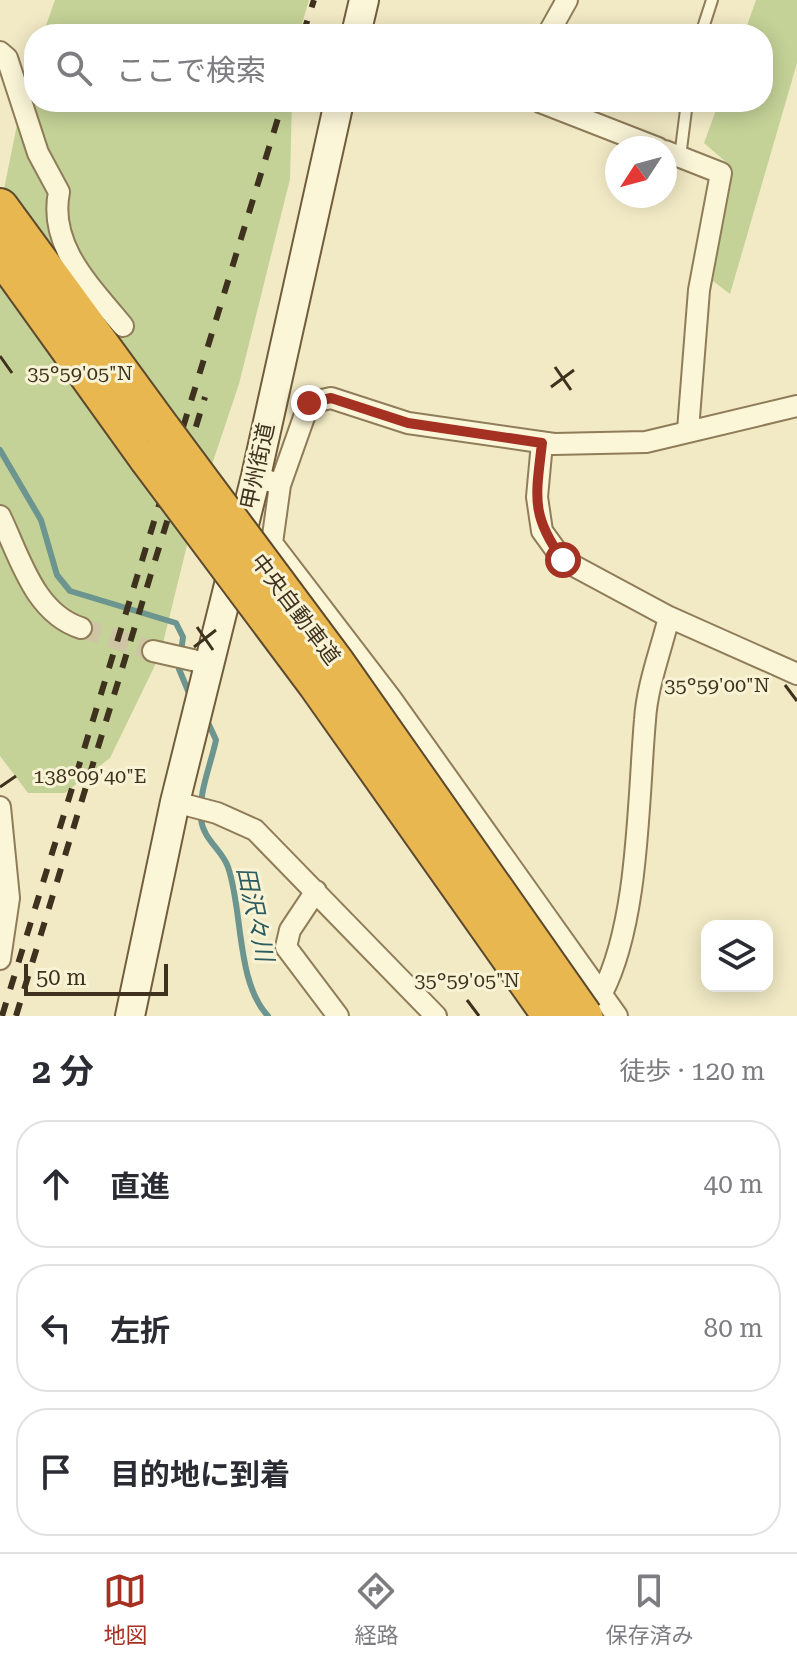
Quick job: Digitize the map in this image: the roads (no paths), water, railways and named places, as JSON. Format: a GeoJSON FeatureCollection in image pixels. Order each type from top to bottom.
{"type":"FeatureCollection","features":[{"type":"Feature","properties":{"kind":"highway","name":"中央自動車道"},"geometry":{"type":"LineString","coordinates":[[0,207],[317,685],[551,1016]]}},
{"type":"Feature","properties":{"kind":"highway","name":"中央自動車道"},"geometry":{"type":"LineString","coordinates":[[0,253],[337,664],[593,1004]]}},
{"type":"Feature","properties":{"kind":"main road"},"geometry":{"type":"LineString","coordinates":[[358,24],[364,0]]}},
{"type":"Feature","properties":{"kind":"main road","name":"甲州街道"},"geometry":{"type":"LineString","coordinates":[[130,1016],[175,802],[210,664],[268,481],[337,112]]}},
{"type":"Feature","properties":{"kind":"street"},"geometry":{"type":"LineString","coordinates":[[554,24],[567,0]]}},
{"type":"Feature","properties":{"kind":"street"},"geometry":{"type":"LineString","coordinates":[[0,52],[7,58],[24,110]]}},
{"type":"Feature","properties":{"kind":"street"},"geometry":{"type":"LineString","coordinates":[[25,112],[38,153],[59,192],[55,211],[72,265],[123,326]]}},
{"type":"Feature","properties":{"kind":"street"},"geometry":{"type":"LineString","coordinates":[[566,112],[627,136]]}},
{"type":"Feature","properties":{"kind":"street"},"geometry":{"type":"LineString","coordinates":[[677,156],[721,173],[699,290],[688,430]]}},
{"type":"Feature","properties":{"kind":"street"},"geometry":{"type":"LineString","coordinates":[[617,1016],[593,1004],[390,697],[272,543],[268,481],[309,403],[331,398],[408,423],[542,443],[646,442],[797,406]]}},
{"type":"Feature","properties":{"kind":"street"},"geometry":{"type":"LineString","coordinates":[[542,443],[537,497],[542,531],[563,560],[669,617],[797,674]]}},
{"type":"Feature","properties":{"kind":"street"},"geometry":{"type":"LineString","coordinates":[[0,516],[35,590],[51,613],[61,622],[81,628]]}},
{"type":"Feature","properties":{"kind":"street"},"geometry":{"type":"LineString","coordinates":[[593,1004],[612,974],[630,890],[641,801],[645,716],[669,617]]}},
{"type":"Feature","properties":{"kind":"street"},"geometry":{"type":"LineString","coordinates":[[153,651],[210,664]]}},
{"type":"Feature","properties":{"kind":"street"},"geometry":{"type":"LineString","coordinates":[[175,802],[217,813],[255,830],[436,1016]]}},
{"type":"Feature","properties":{"kind":"street"},"geometry":{"type":"LineString","coordinates":[[0,807],[9,898],[0,959]]}},
{"type":"Feature","properties":{"kind":"street"},"geometry":{"type":"LineString","coordinates":[[316,891],[290,930],[286,947],[338,1016]]}},
{"type":"Feature","properties":{"kind":"lane"},"geometry":{"type":"LineString","coordinates":[[704,24],[712,0]]}},
{"type":"Feature","properties":{"kind":"lane"},"geometry":{"type":"LineString","coordinates":[[677,137],[684,112]]}},
{"type":"Feature","properties":{"kind":"waterway","name":"田沢々川"},"geometry":{"type":"LineString","coordinates":[[0,450],[41,520],[57,575],[70,591],[176,623],[183,637],[179,669],[191,698]]}},
{"type":"Feature","properties":{"kind":"waterway","name":"田沢々川"},"geometry":{"type":"LineString","coordinates":[[205,716],[216,740],[201,799],[202,826],[228,867],[250,984],[268,1016]]}},
{"type":"Feature","properties":{"kind":"tunnel"},"geometry":{"type":"LineString","coordinates":[[81,628],[153,651]]}},
{"type":"Feature","properties":{"kind":"railway"},"geometry":{"type":"LineString","coordinates":[[306,24],[314,0]]}},
{"type":"Feature","properties":{"kind":"railway"},"geometry":{"type":"LineString","coordinates":[[2,1016],[280,112]]}},
{"type":"Feature","properties":{"kind":"railway"},"geometry":{"type":"LineString","coordinates":[[16,1016],[205,397]]}}]}
